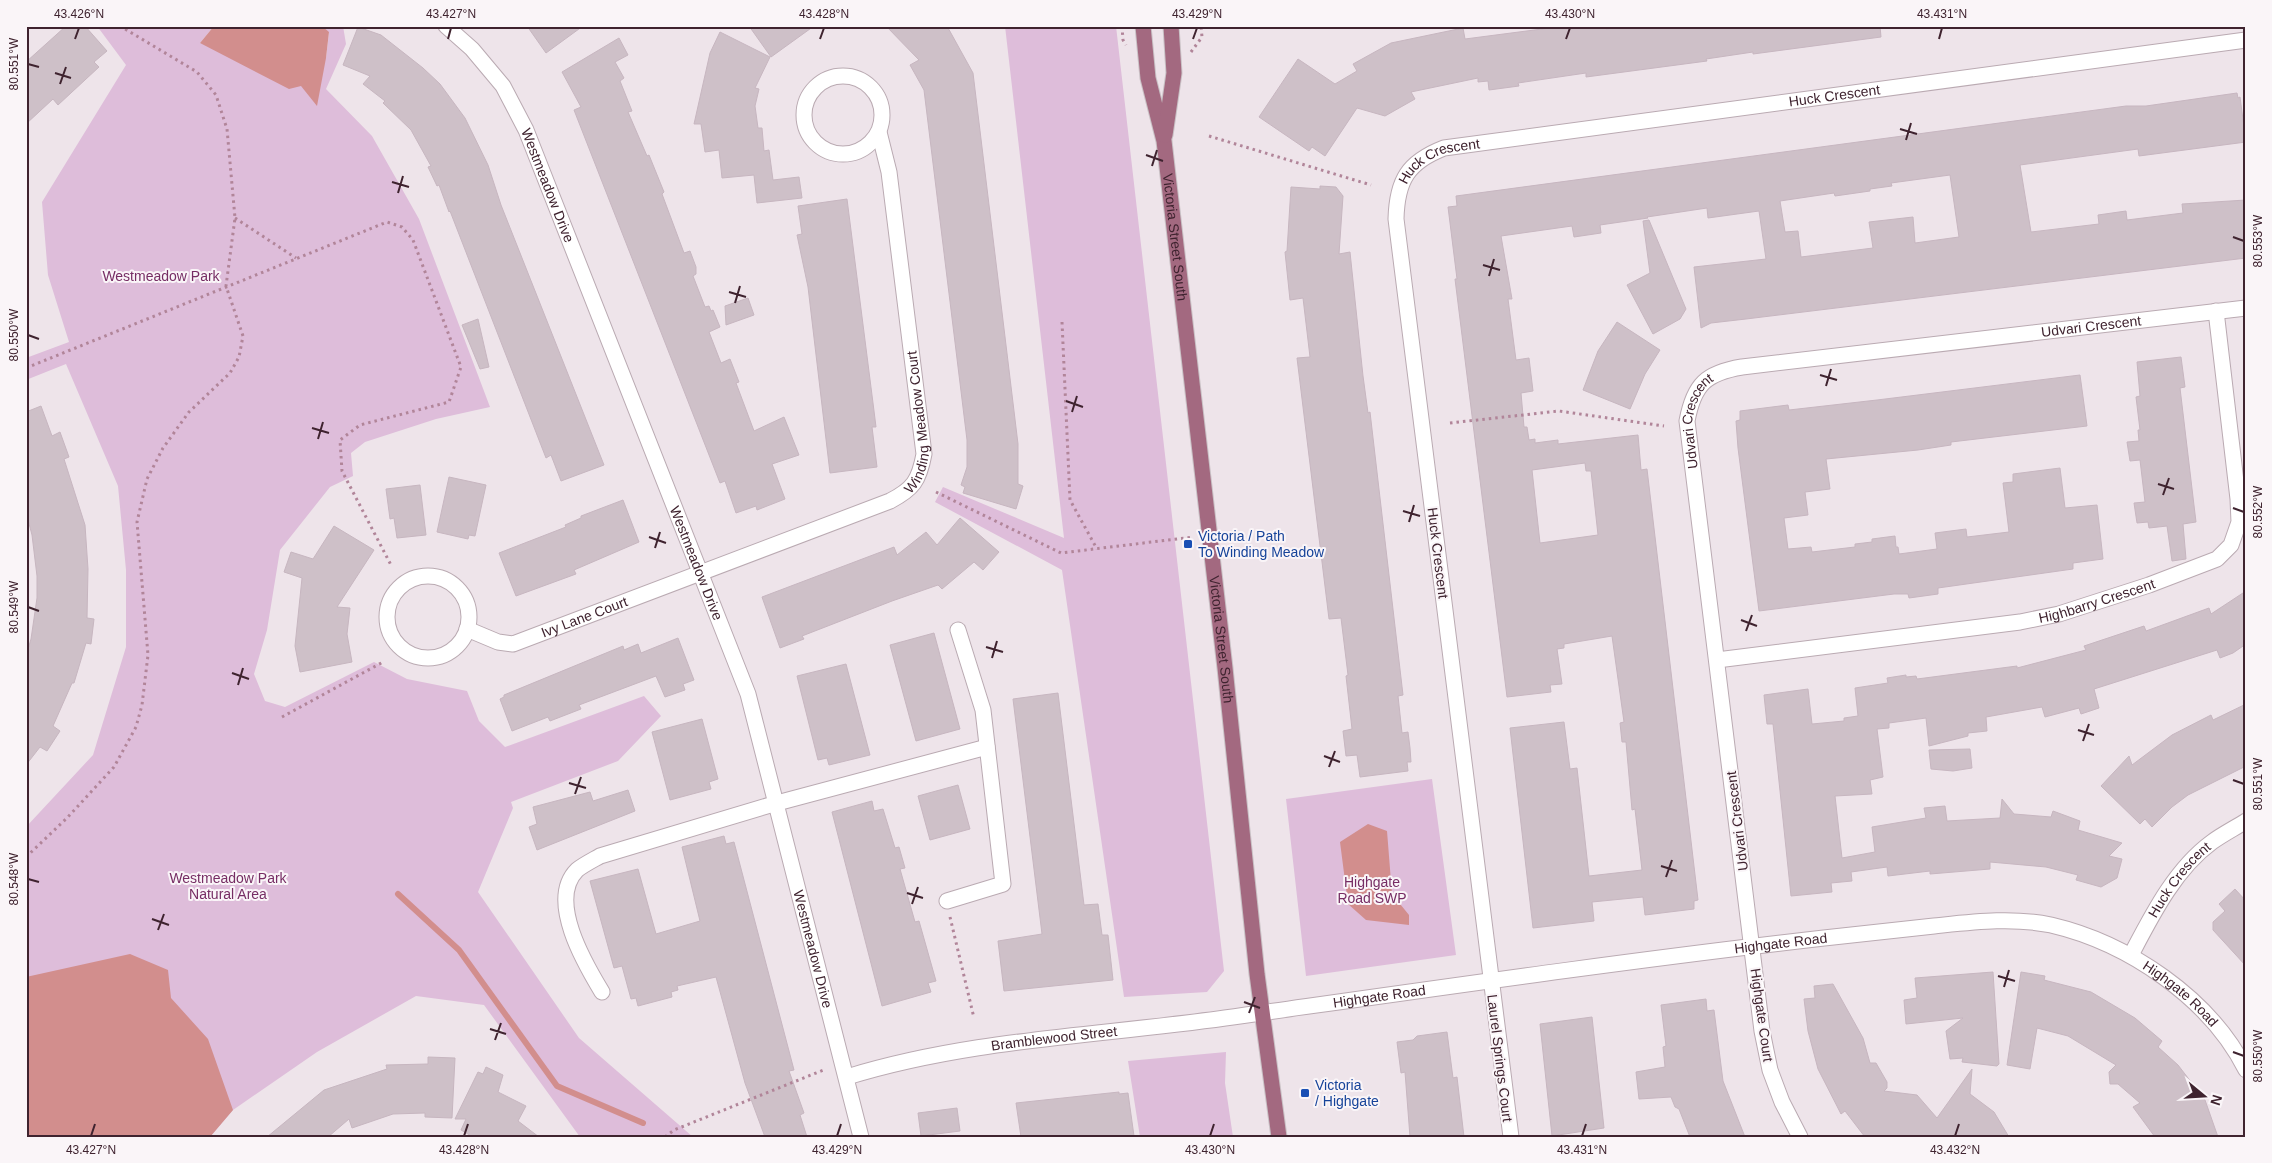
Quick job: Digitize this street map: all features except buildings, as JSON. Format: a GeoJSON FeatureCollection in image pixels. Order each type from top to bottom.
{"type":"FeatureCollection","features":[{"type":"Feature","properties":{"kind":"main road","name":"Victoria Street South"},"geometry":{"type":"LineString","coordinates":[[1143,26],[1148,78],[1164,141],[1225,668],[1257,974],[1279,1137]]}},
{"type":"Feature","properties":{"kind":"main road","name":"Victoria Street South"},"geometry":{"type":"LineString","coordinates":[[1164,141],[1174,73],[1171,26]]}},
{"type":"Feature","properties":{"kind":"street","name":"Westmeadow Drive"},"geometry":{"type":"LineString","coordinates":[[446,26],[472,49],[503,86],[526,130],[748,694],[861,1137]]}},
{"type":"Feature","properties":{"kind":"street","name":"Huck Crescent"},"geometry":{"type":"LineString","coordinates":[[1490,980],[1396,219],[1400,187],[1407,174],[1427,155],[1444,148],[2246,40]]}},
{"type":"Feature","properties":{"kind":"street","name":"Winding Meadow Court"},"geometry":{"type":"LineString","coordinates":[[701,573],[890,501],[906,493],[916,483],[924,454],[889,172],[878,132],[882,119],[882,106],[876,93],[867,83],[855,77],[842,75],[829,78],[817,85],[809,96],[805,108],[805,121],[809,132],[816,142],[826,150],[837,153],[856,151],[871,142],[878,132]]}},
{"type":"Feature","properties":{"kind":"street","name":"Udvari Crescent"},"geometry":{"type":"LineString","coordinates":[[1752,946],[1687,421],[1690,404],[1696,390],[1708,378],[1721,370],[2246,308]]}},
{"type":"Feature","properties":{"kind":"street","name":"Highbarry Crescent"},"geometry":{"type":"LineString","coordinates":[[1717,660],[2020,622],[2059,614],[2149,585],[2217,559],[2231,545],[2239,522],[2216,311]]}},
{"type":"Feature","properties":{"kind":"street","name":"Ivy Lane Court"},"geometry":{"type":"LineString","coordinates":[[467,629],[498,642],[513,644],[701,573]]}},
{"type":"Feature","properties":{"kind":"street"},"geometry":{"type":"LineString","coordinates":[[422,576],[436,576],[449,581],[459,590],[466,602],[469,615],[467,629],[461,641],[446,654],[426,658],[412,656],[401,649],[392,638],[387,626],[387,612],[390,599],[404,584],[422,576]]}},
{"type":"Feature","properties":{"kind":"street"},"geometry":{"type":"LineString","coordinates":[[947,901],[1004,884],[983,710],[958,630]]}},
{"type":"Feature","properties":{"kind":"street"},"geometry":{"type":"LineString","coordinates":[[602,992],[578,952],[565,903],[566,886],[577,870],[600,856],[777,802],[987,747]]}},
{"type":"Feature","properties":{"kind":"street","name":"Huck Crescent"},"geometry":{"type":"LineString","coordinates":[[2131,955],[2180,873],[2212,842],[2246,821]]}},
{"type":"Feature","properties":{"kind":"street","name":"Highgate Road"},"geometry":{"type":"LineString","coordinates":[[1263,1012],[1752,946],[1994,920],[2048,925],[2086,936],[2131,955],[2176,988],[2211,1019],[2246,1070]]}},
{"type":"Feature","properties":{"kind":"street","name":"Highgate Court"},"geometry":{"type":"LineString","coordinates":[[1752,946],[1762,1031],[1770,1070],[1782,1102],[1800,1137]]}},
{"type":"Feature","properties":{"kind":"street","name":"Laurel Springs Court"},"geometry":{"type":"LineString","coordinates":[[1490,980],[1510,1137]]}},
{"type":"Feature","properties":{"kind":"street","name":"Bramblewood Street"},"geometry":{"type":"LineString","coordinates":[[847,1077],[882,1066],[1003,1043],[1263,1012]]}},
{"type":"Feature","properties":{"kind":"path"},"geometry":{"type":"LineString","coordinates":[[26,857],[67,818],[114,767],[136,726],[142,705],[148,655],[137,522],[148,479],[163,448],[188,412],[230,373],[239,357],[243,336],[226,286],[235,218],[226,129],[216,95],[197,72],[120,26]]}},
{"type":"Feature","properties":{"kind":"path"},"geometry":{"type":"LineString","coordinates":[[1122,26],[1122,40]]}},
{"type":"Feature","properties":{"kind":"path"},"geometry":{"type":"LineString","coordinates":[[1201,26],[1202,37]]}},
{"type":"Feature","properties":{"kind":"path"},"geometry":{"type":"LineString","coordinates":[[1209,136],[1371,185]]}},
{"type":"Feature","properties":{"kind":"path"},"geometry":{"type":"LineString","coordinates":[[235,218],[296,258]]}},
{"type":"Feature","properties":{"kind":"path"},"geometry":{"type":"LineString","coordinates":[[26,368],[387,222],[402,227],[413,240],[461,368],[449,402],[360,425],[340,440],[342,471],[392,567]]}},
{"type":"Feature","properties":{"kind":"path"},"geometry":{"type":"LineString","coordinates":[[1062,322],[1070,500],[1097,550]]}},
{"type":"Feature","properties":{"kind":"path"},"geometry":{"type":"LineString","coordinates":[[1450,423],[1559,411],[1664,426]]}},
{"type":"Feature","properties":{"kind":"path"},"geometry":{"type":"LineString","coordinates":[[936,492],[1061,553],[1209,535]]}},
{"type":"Feature","properties":{"kind":"path"},"geometry":{"type":"LineString","coordinates":[[282,717],[383,662]]}},
{"type":"Feature","properties":{"kind":"path"},"geometry":{"type":"LineString","coordinates":[[947,901],[974,1018]]}},
{"type":"Feature","properties":{"kind":"path"},"geometry":{"type":"LineString","coordinates":[[665,1137],[674,1130],[832,1067]]}},
{"type":"Feature","properties":{"kind":"green space","name":"Westmeadow Park Natural Area"},"geometry":{"type":"Polygon","coordinates":[[[97,26],[152,26],[153,28],[154,26],[214,26],[200,43],[326,58],[329,33],[322,26],[343,26],[346,44],[326,89],[372,136],[419,219],[490,407],[436,419],[365,442],[351,453],[353,476],[330,487],[280,550],[267,630],[254,674],[265,701],[285,707],[374,662],[407,679],[467,691],[479,721],[505,747],[644,696],[661,716],[618,761],[511,802],[513,808],[478,892],[579,1038],[693,1137],[580,1137],[484,1005],[416,996],[317,1052],[233,1110],[210,1137],[26,1137],[26,827],[93,755],[126,647],[126,570],[118,486],[66,364],[26,380],[26,358],[69,342],[48,275],[42,202],[126,65],[97,26]]]}},
{"type":"Feature","properties":{"kind":"green space"},"geometry":{"type":"Polygon","coordinates":[[[1005,26],[1116,26],[1224,971],[1207,992],[1124,997],[1062,570],[935,502],[943,487],[1064,538],[1005,26]]]}},
{"type":"Feature","properties":{"kind":"green space","name":"Highgate Road SWP"},"geometry":{"type":"Polygon","coordinates":[[[1432,779],[1456,955],[1306,976],[1286,799],[1432,779]]]}},
{"type":"Feature","properties":{"kind":"green space"},"geometry":{"type":"Polygon","coordinates":[[[1226,1052],[1225,1083],[1233,1137],[1140,1137],[1128,1061],[1226,1052]]]}},
{"type":"Feature","properties":{"kind":"shaded area"},"geometry":{"type":"Polygon","coordinates":[[[214,26],[260,26],[270,29],[272,26],[322,26],[329,32],[317,106],[301,86],[289,89],[200,43],[214,26]]]}},
{"type":"Feature","properties":{"kind":"shaded area"},"geometry":{"type":"Polygon","coordinates":[[[1368,824],[1387,831],[1392,894],[1409,915],[1409,925],[1366,920],[1348,904],[1340,842],[1368,824]]]}},
{"type":"Feature","properties":{"kind":"shaded area"},"geometry":{"type":"Polygon","coordinates":[[[130,954],[168,970],[171,998],[208,1039],[233,1110],[210,1137],[26,1137],[26,977],[130,954]]]}},
{"type":"Feature","properties":{"kind":"waterway"},"geometry":{"type":"LineString","coordinates":[[398,894],[459,950],[557,1086],[643,1123]]}},
{"type":"Feature","properties":{"kind":"place","name":"Victoria / Path To Winding Meadow"},"geometry":{"type":"Point","coordinates":[1188,544]}},
{"type":"Feature","properties":{"kind":"place","name":"Victoria / Highgate"},"geometry":{"type":"Point","coordinates":[1305,1093]}},
{"type":"Feature","properties":{"kind":"park label","name":"Westmeadow Park"},"geometry":{"type":"Point","coordinates":[161,276]}}]}
